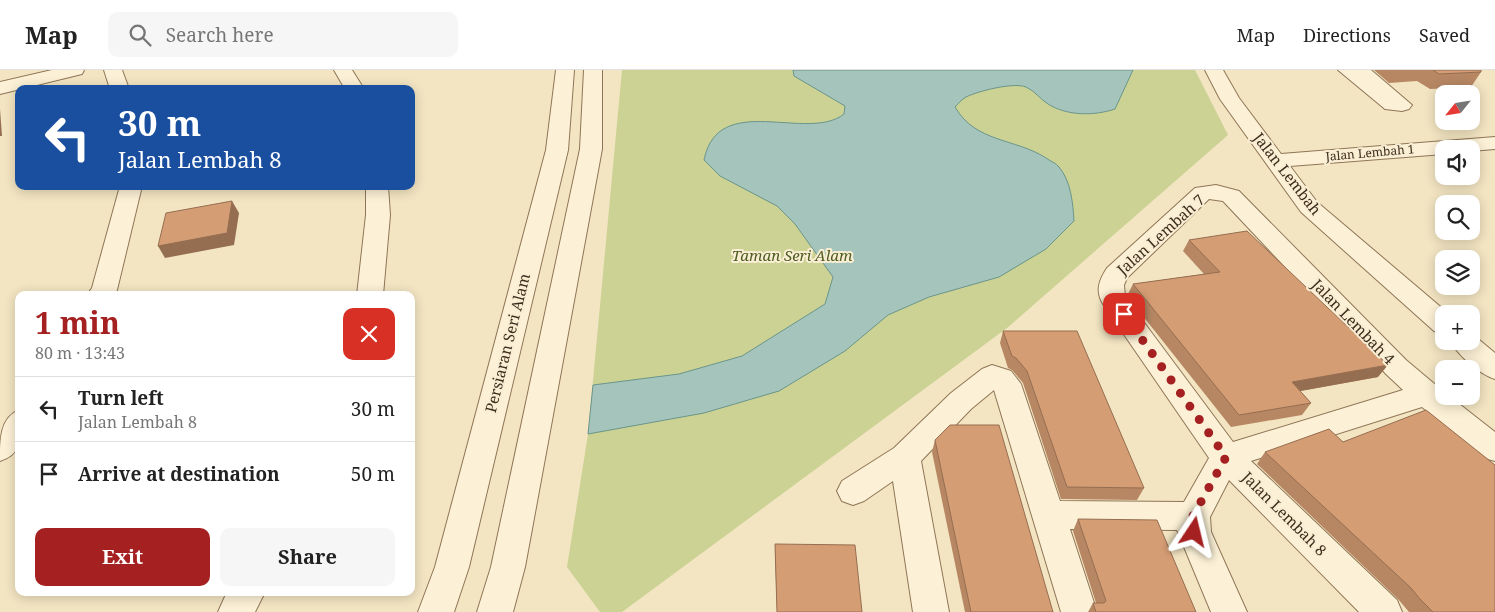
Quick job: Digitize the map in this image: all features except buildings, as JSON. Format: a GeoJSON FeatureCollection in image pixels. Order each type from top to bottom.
{"type":"FeatureCollection","features":[{"type":"Feature","properties":{"kind":"street"},"geometry":{"type":"LineString","coordinates":[[0,88],[75,70]]}},
{"type":"Feature","properties":{"kind":"street"},"geometry":{"type":"LineString","coordinates":[[113,70],[119,85]]}},
{"type":"Feature","properties":{"kind":"street"},"geometry":{"type":"LineString","coordinates":[[343,70],[352,85]]}},
{"type":"Feature","properties":{"kind":"street","name":"Persiaran Seri Alam"},"geometry":{"type":"LineString","coordinates":[[436,612],[452,567],[557,150],[565,70]]}},
{"type":"Feature","properties":{"kind":"street"},"geometry":{"type":"LineString","coordinates":[[495,612],[508,567],[591,149],[593,70]]}},
{"type":"Feature","properties":{"kind":"street","name":"Jalan Lembah"},"geometry":{"type":"LineString","coordinates":[[1214,70],[1230,99],[1310,207],[1435,316]]}},
{"type":"Feature","properties":{"kind":"street"},"geometry":{"type":"LineString","coordinates":[[1347,70],[1392,105],[1402,105],[1360,70]]}},
{"type":"Feature","properties":{"kind":"street","name":"Jalan Lembah 1"},"geometry":{"type":"LineString","coordinates":[[1275,161],[1495,143]]}},
{"type":"Feature","properties":{"kind":"street"},"geometry":{"type":"LineString","coordinates":[[103,291],[130,190]]}},
{"type":"Feature","properties":{"kind":"street"},"geometry":{"type":"LineString","coordinates":[[370,291],[378,215],[377,190]]}},
{"type":"Feature","properties":{"kind":"street","name":"Jalan Lembah 7"},"geometry":{"type":"LineString","coordinates":[[1111,285],[1116,274],[1203,193],[1216,192]]}},
{"type":"Feature","properties":{"kind":"street","name":"Jalan Lembah 4"},"geometry":{"type":"LineString","coordinates":[[1216,192],[1231,196],[1396,367],[1426,394],[1495,449]]}},
{"type":"Feature","properties":{"kind":"street","name":"Jalan Lembah 8"},"geometry":{"type":"LineString","coordinates":[[1111,285],[1112,298],[1226,457],[1384,612]]}},
{"type":"Feature","properties":{"kind":"street"},"geometry":{"type":"LineString","coordinates":[[1474,350],[1495,369]]}},
{"type":"Feature","properties":{"kind":"street"},"geometry":{"type":"LineString","coordinates":[[854,491],[905,457],[961,401],[992,376],[1001,378],[1007,384],[1079,612]]}},
{"type":"Feature","properties":{"kind":"street"},"geometry":{"type":"LineString","coordinates":[[1229,612],[1194,532],[1193,516],[1226,457],[1426,394]]}},
{"type":"Feature","properties":{"kind":"street"},"geometry":{"type":"LineString","coordinates":[[0,449],[15,428]]}},
{"type":"Feature","properties":{"kind":"street"},"geometry":{"type":"LineString","coordinates":[[905,457],[931,612]]}},
{"type":"Feature","properties":{"kind":"street"},"geometry":{"type":"LineString","coordinates":[[1047,515],[1193,516]]}},
{"type":"Feature","properties":{"kind":"street"},"geometry":{"type":"LineString","coordinates":[[236,612],[244,596]]}},
{"type":"Feature","properties":{"kind":"green space","name":"Taman Seri Alam"},"geometry":{"type":"Polygon","coordinates":[[[622,70],[1195,70],[1228,135],[1007,328],[622,612],[600,612],[567,567],[588,434],[622,70]]]}},
{"type":"Feature","properties":{"kind":"water"},"geometry":{"type":"Polygon","coordinates":[[[793,70],[1133,70],[1115,109],[1098,113],[1072,113],[1055,108],[1026,87],[1020,86],[1005,86],[979,92],[965,98],[955,107],[964,119],[985,134],[1034,152],[1056,164],[1063,173],[1071,193],[1074,221],[1046,249],[999,277],[929,297],[888,315],[845,351],[779,391],[704,413],[588,434],[593,385],[679,374],[742,356],[825,304],[833,277],[795,224],[777,206],[720,176],[704,160],[713,139],[727,127],[745,122],[809,124],[828,121],[844,114],[845,106],[794,76],[793,70]]]}},
{"type":"Feature","properties":{"kind":"route"},"geometry":{"type":"LineString","coordinates":[[1124,314],[1226,457],[1193,516],[1194,532]]}}]}
